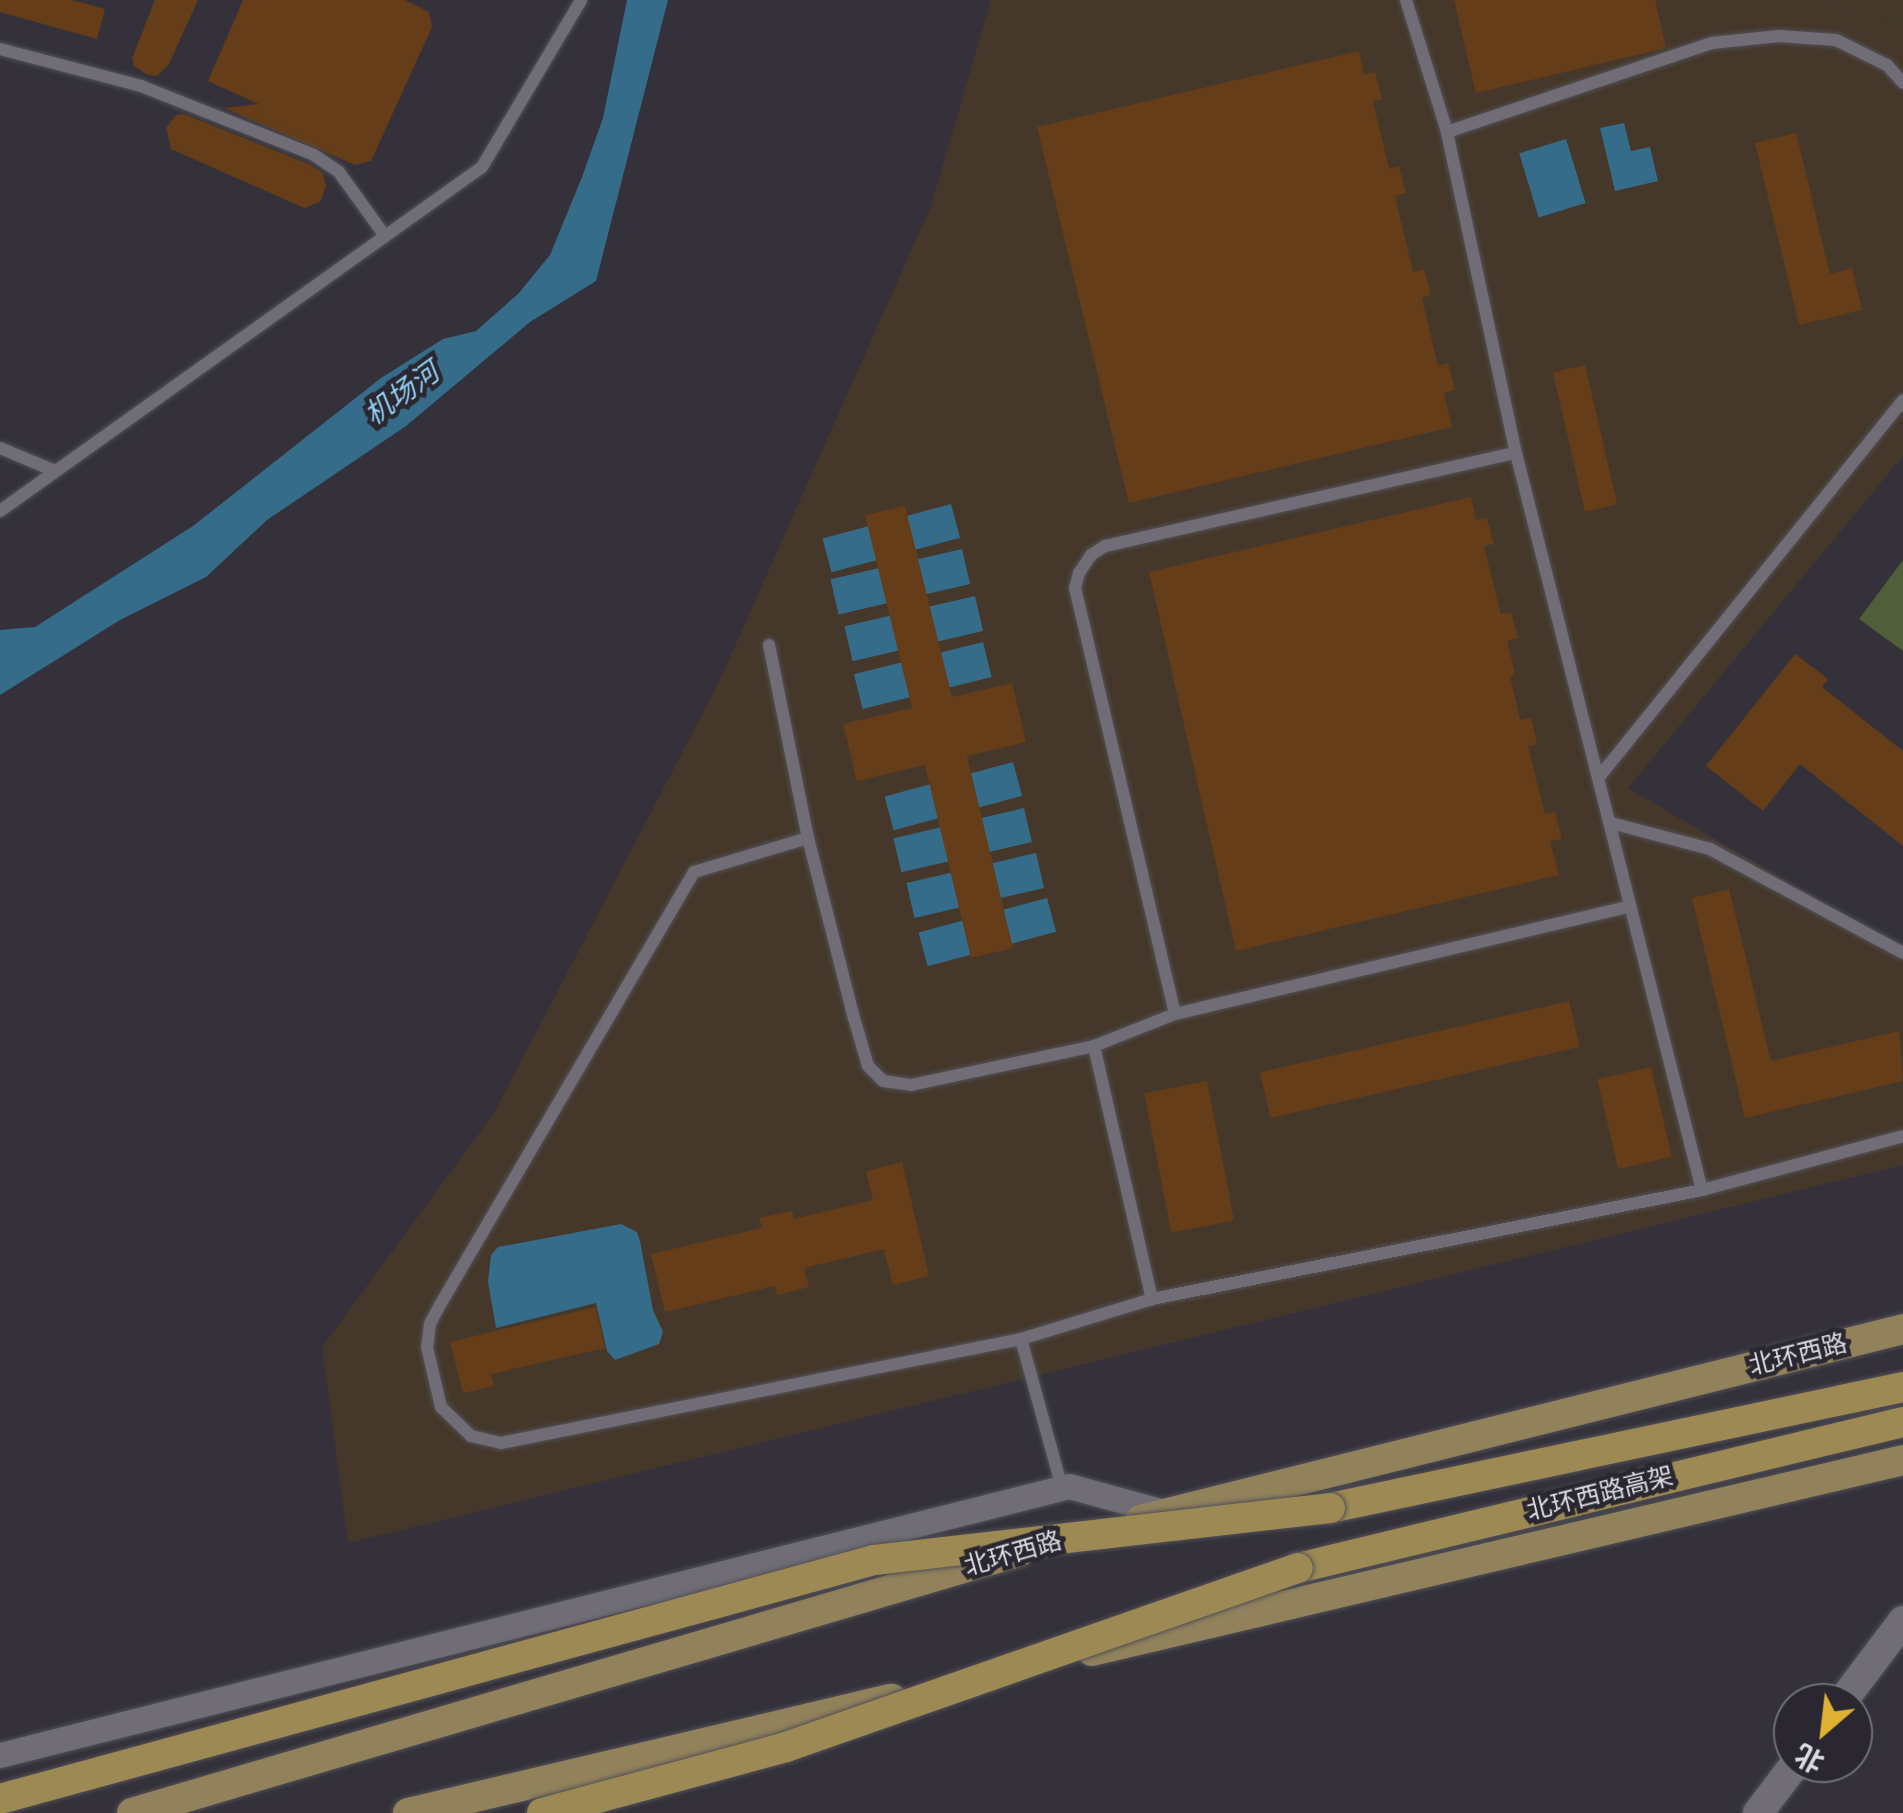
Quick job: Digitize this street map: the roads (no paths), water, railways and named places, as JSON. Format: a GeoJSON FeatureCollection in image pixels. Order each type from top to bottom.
{"type":"FeatureCollection","features":[{"type":"Feature","properties":{"kind":"highway","name":"北环西路高架"},"geometry":{"type":"LineString","coordinates":[[0,1799],[874,1560],[1330,1508],[1903,1387]]}},
{"type":"Feature","properties":{"kind":"highway","name":"北环西路高架"},"geometry":{"type":"LineString","coordinates":[[542,1813],[786,1747],[1298,1568],[1903,1422]]}},
{"type":"Feature","properties":{"kind":"main road","name":"北环西路"},"geometry":{"type":"LineString","coordinates":[[132,1813],[1032,1548],[1903,1329]]}},
{"type":"Feature","properties":{"kind":"main road"},"geometry":{"type":"LineString","coordinates":[[408,1813],[1903,1460]]}},
{"type":"Feature","properties":{"kind":"street"},"geometry":{"type":"LineString","coordinates":[[0,1755],[1062,1488],[1120,1497],[1167,1513]]}},
{"type":"Feature","properties":{"kind":"street"},"geometry":{"type":"LineString","coordinates":[[1856,1683],[1903,1621]]}},
{"type":"Feature","properties":{"kind":"street"},"geometry":{"type":"LineString","coordinates":[[1758,1813],[1781,1783]]}},
{"type":"Feature","properties":{"kind":"lane"},"geometry":{"type":"LineString","coordinates":[[0,510],[482,166],[580,0]]}},
{"type":"Feature","properties":{"kind":"lane"},"geometry":{"type":"LineString","coordinates":[[1406,0],[1447,132],[1516,452],[1702,1190]]}},
{"type":"Feature","properties":{"kind":"lane"},"geometry":{"type":"LineString","coordinates":[[1447,132],[1712,43],[1779,36],[1836,40],[1887,65],[1903,83]]}},
{"type":"Feature","properties":{"kind":"lane"},"geometry":{"type":"LineString","coordinates":[[0,48],[141,86],[314,155],[340,172],[385,236]]}},
{"type":"Feature","properties":{"kind":"lane"},"geometry":{"type":"LineString","coordinates":[[1599,777],[1903,400]]}},
{"type":"Feature","properties":{"kind":"lane"},"geometry":{"type":"LineString","coordinates":[[0,448],[56,471]]}},
{"type":"Feature","properties":{"kind":"lane"},"geometry":{"type":"LineString","coordinates":[[1175,1014],[1075,588],[1079,573],[1091,555],[1105,546],[1516,452]]}},
{"type":"Feature","properties":{"kind":"lane"},"geometry":{"type":"LineString","coordinates":[[769,645],[808,838],[868,1066],[883,1081],[911,1086],[1094,1046],[1175,1014],[1628,907]]}},
{"type":"Feature","properties":{"kind":"lane"},"geometry":{"type":"LineString","coordinates":[[1611,823],[1710,849],[1903,954]]}},
{"type":"Feature","properties":{"kind":"lane"},"geometry":{"type":"LineString","coordinates":[[808,838],[694,872],[430,1324],[427,1347],[440,1407],[472,1436],[502,1443],[1020,1338],[1152,1300],[1702,1190],[1903,1136]]}},
{"type":"Feature","properties":{"kind":"lane"},"geometry":{"type":"LineString","coordinates":[[1094,1046],[1152,1300]]}},
{"type":"Feature","properties":{"kind":"lane"},"geometry":{"type":"LineString","coordinates":[[1020,1338],[1062,1488]]}},
{"type":"Feature","properties":{"kind":"water","name":"机场河"},"geometry":{"type":"Polygon","coordinates":[[[627,0],[668,0],[596,281],[530,322],[406,426],[267,520],[206,577],[120,620],[0,695],[0,630],[35,627],[193,526],[381,378],[443,339],[476,331],[518,294],[550,255],[582,177],[603,118],[627,0]]]}},
{"type":"Feature","properties":{"kind":"water"},"geometry":{"type":"Polygon","coordinates":[[[1624,123],[1631,151],[1650,147],[1658,181],[1615,191],[1600,128],[1624,123]]]}},
{"type":"Feature","properties":{"kind":"water"},"geometry":{"type":"Polygon","coordinates":[[[1566,139],[1586,203],[1539,217],[1519,153],[1566,139]]]}},
{"type":"Feature","properties":{"kind":"water"},"geometry":{"type":"Polygon","coordinates":[[[951,504],[960,538],[832,572],[823,538],[951,504]]]}},
{"type":"Feature","properties":{"kind":"water"},"geometry":{"type":"Polygon","coordinates":[[[962,549],[970,584],[839,614],[830,579],[962,549]]]}},
{"type":"Feature","properties":{"kind":"water"},"geometry":{"type":"Polygon","coordinates":[[[975,596],[983,631],[853,661],[844,626],[975,596]]]}},
{"type":"Feature","properties":{"kind":"water"},"geometry":{"type":"Polygon","coordinates":[[[983,642],[992,677],[863,709],[854,674],[983,642]]]}},
{"type":"Feature","properties":{"kind":"water"},"geometry":{"type":"Polygon","coordinates":[[[1013,762],[1022,796],[894,830],[885,796],[1013,762]]]}},
{"type":"Feature","properties":{"kind":"water"},"geometry":{"type":"Polygon","coordinates":[[[1024,808],[1032,842],[901,872],[893,838],[1024,808]]]}},
{"type":"Feature","properties":{"kind":"water"},"geometry":{"type":"Polygon","coordinates":[[[1036,853],[1044,888],[915,918],[906,883],[1036,853]]]}},
{"type":"Feature","properties":{"kind":"water"},"geometry":{"type":"Polygon","coordinates":[[[1047,898],[1056,932],[928,966],[919,932],[1047,898]]]}},
{"type":"Feature","properties":{"kind":"water"},"geometry":{"type":"Polygon","coordinates":[[[621,1224],[637,1232],[640,1241],[653,1310],[663,1332],[659,1344],[615,1360],[607,1351],[596,1303],[496,1328],[488,1282],[491,1255],[498,1247],[621,1224]]]}}]}
